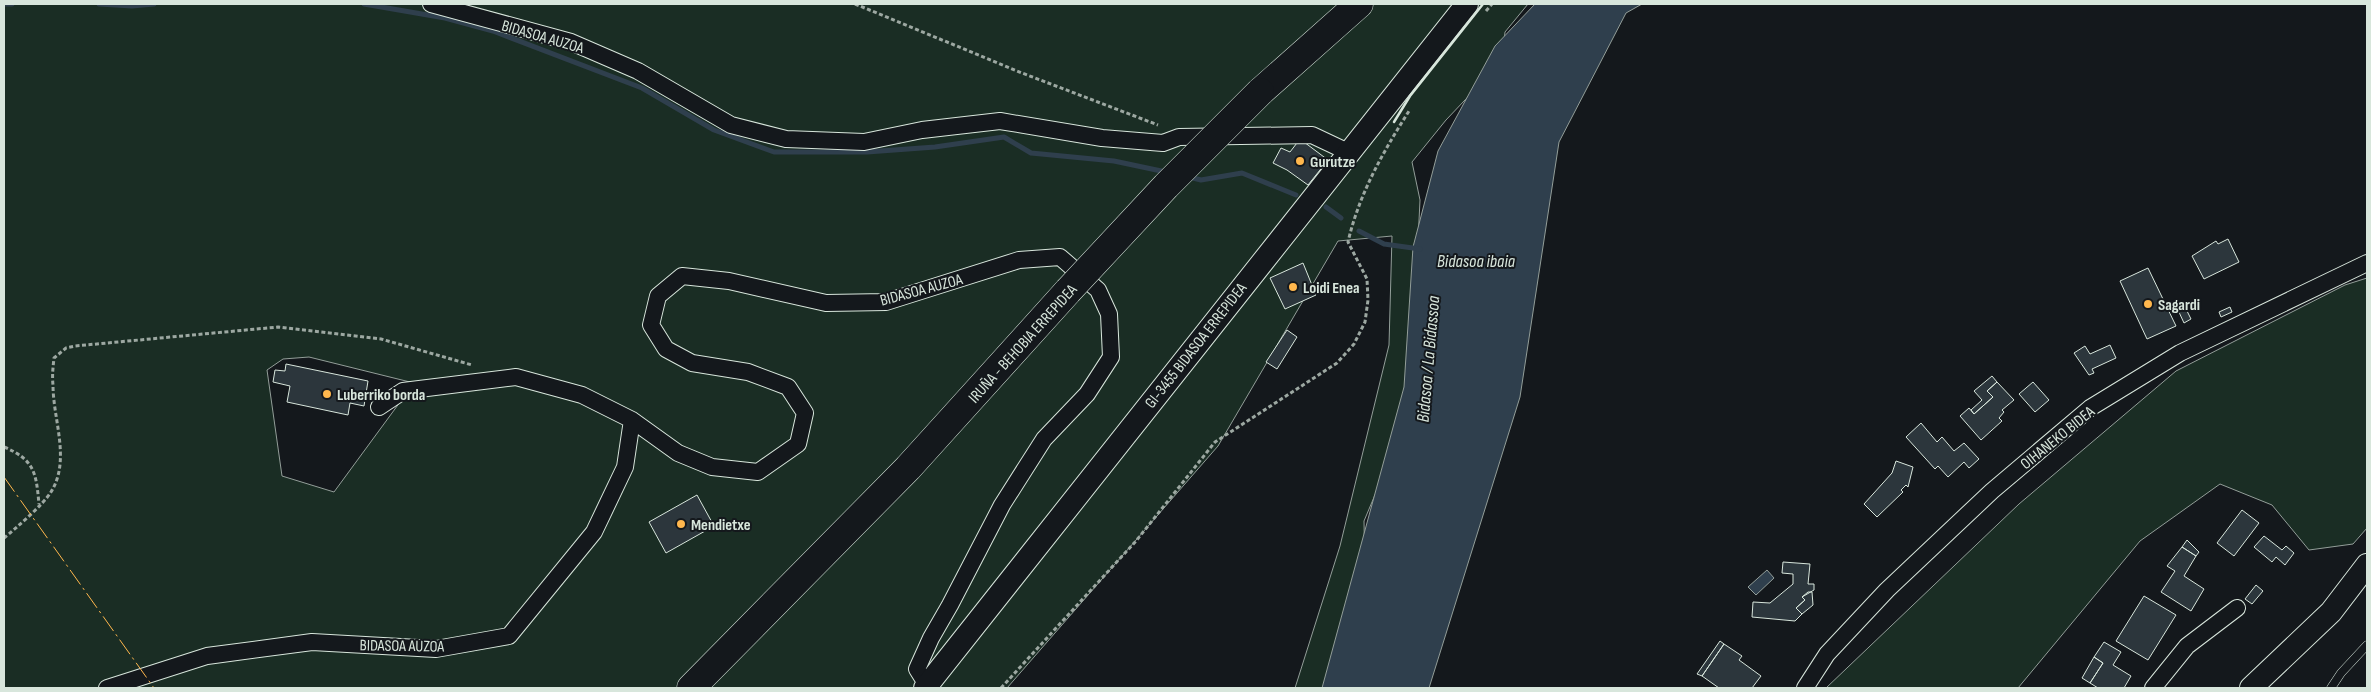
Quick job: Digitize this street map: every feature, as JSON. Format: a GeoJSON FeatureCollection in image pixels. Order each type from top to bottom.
{"type":"FeatureCollection","features":[{"type":"Feature","properties":{"kind":"highway","name":"IRUÑA - BEHOBIA ERREPIDEA"},"geometry":{"type":"LineString","coordinates":[[691,688],[902,475],[1068,292],[1173,180],[1260,92],[1359,4]]}},
{"type":"Feature","properties":{"kind":"street","name":"BIDASOA AUZOA"},"geometry":{"type":"LineString","coordinates":[[431,4],[571,42],[638,71],[731,125],[786,139],[864,142],[922,130],[1000,121],[1102,138],[1164,143],[1179,137],[1312,135],[1348,152]]}},
{"type":"Feature","properties":{"kind":"street","name":"GI-3455 BIDASOA ERREPIDEA"},"geometry":{"type":"LineString","coordinates":[[926,687],[1348,152],[1476,9]]}},
{"type":"Feature","properties":{"kind":"street","name":"BIDASOA AUZOA"},"geometry":{"type":"LineString","coordinates":[[379,407],[403,391],[516,377],[582,395],[632,420],[678,453],[712,467],[758,472],[798,444],[805,413],[788,386],[748,372],[692,363],[666,349],[651,325],[658,296],[682,276],[729,281],[826,303],[886,302],[1019,260],[1060,258],[1098,290],[1109,314],[1111,357],[1087,394],[1044,438],[1002,504],[931,638],[917,669],[926,687]]}},
{"type":"Feature","properties":{"kind":"street","name":"OIHANEKO BIDEA"},"geometry":{"type":"LineString","coordinates":[[1804,688],[1827,654],[1887,590],[1992,491],[2090,408],[2180,353],[2367,263]]}},
{"type":"Feature","properties":{"kind":"street","name":"BIDASOA AUZOA"},"geometry":{"type":"LineString","coordinates":[[107,688],[207,656],[302,643],[436,649],[509,636],[594,532],[624,467],[632,420]]}},
{"type":"Feature","properties":{"kind":"street"},"geometry":{"type":"LineString","coordinates":[[2251,688],[2331,612],[2367,565]]}},
{"type":"Feature","properties":{"kind":"street"},"geometry":{"type":"LineString","coordinates":[[2153,688],[2187,646],[2237,608]]}},
{"type":"Feature","properties":{"kind":"lane"},"geometry":{"type":"LineString","coordinates":[[2332,688],[2367,645]]}},
{"type":"Feature","properties":{"kind":"path"},"geometry":{"type":"LineString","coordinates":[[855,4],[1012,69],[1176,132],[1179,137]]}},
{"type":"Feature","properties":{"kind":"path"},"geometry":{"type":"LineString","coordinates":[[1476,9],[1492,4]]}},
{"type":"Feature","properties":{"kind":"path"},"geometry":{"type":"LineString","coordinates":[[1001,688],[1136,541],[1215,442],[1330,367],[1354,344],[1365,322],[1368,300],[1367,279],[1348,242],[1352,225],[1364,190],[1391,140],[1411,109]]}},
{"type":"Feature","properties":{"kind":"path"},"geometry":{"type":"LineString","coordinates":[[4,538],[20,526],[51,492],[59,469],[60,448],[52,386],[54,358],[66,348],[278,327],[381,339],[478,366]]}},
{"type":"Feature","properties":{"kind":"path"},"geometry":{"type":"LineString","coordinates":[[4,447],[17,453],[31,465],[37,476],[39,504]]}},
{"type":"Feature","properties":{"kind":"green space"},"geometry":{"type":"Polygon","coordinates":[[[4,4],[1528,4],[1505,32],[1502,61],[1446,120],[1412,162],[1420,200],[1415,304],[1404,426],[1364,521],[1365,580],[1325,688],[1295,688],[1340,546],[1389,345],[1392,236],[1338,241],[1218,446],[1007,688],[4,688],[4,4]],[[309,357],[283,359],[267,370],[282,476],[334,492],[414,383],[309,357]]]}},
{"type":"Feature","properties":{"kind":"green space"},"geometry":{"type":"Polygon","coordinates":[[[2367,278],[2367,528],[2353,544],[2309,550],[2272,505],[2220,484],[2140,541],[2018,688],[1826,688],[2019,504],[2176,371],[2345,285],[2367,278]]]}},
{"type":"Feature","properties":{"kind":"water","name":"Bidasoa ibaia"},"geometry":{"type":"Polygon","coordinates":[[[1535,4],[1642,4],[1626,13],[1559,142],[1520,397],[1429,688],[1322,688],[1404,387],[1413,247],[1438,151],[1495,46],[1535,4]]]}},
{"type":"Feature","properties":{"kind":"water"},"geometry":{"type":"Polygon","coordinates":[[[1767,570],[1774,578],[1756,595],[1748,587],[1767,570]]]}},
{"type":"Feature","properties":{"kind":"building","name":"Gurutze"},"geometry":{"type":"Polygon","coordinates":[[[1300,139],[1328,160],[1308,185],[1287,170],[1273,163],[1281,148],[1290,152],[1300,139]]]}},
{"type":"Feature","properties":{"kind":"building"},"geometry":{"type":"Polygon","coordinates":[[[2228,239],[2239,262],[2204,279],[2192,256],[2216,241],[2218,244],[2228,239]]]}},
{"type":"Feature","properties":{"kind":"building","name":"Loidi Enea"},"geometry":{"type":"Polygon","coordinates":[[[1303,263],[1316,295],[1285,309],[1270,278],[1303,263]]]}},
{"type":"Feature","properties":{"kind":"building","name":"Sagardi"},"geometry":{"type":"Polygon","coordinates":[[[2148,268],[2176,326],[2147,339],[2120,281],[2148,268]]]}},
{"type":"Feature","properties":{"kind":"building"},"geometry":{"type":"Polygon","coordinates":[[[2185,307],[2191,319],[2184,323],[2178,310],[2185,307]]]}},
{"type":"Feature","properties":{"kind":"building"},"geometry":{"type":"Polygon","coordinates":[[[2230,307],[2232,312],[2221,317],[2219,312],[2230,307]]]}},
{"type":"Feature","properties":{"kind":"building"},"geometry":{"type":"Polygon","coordinates":[[[1287,330],[1297,337],[1277,369],[1266,362],[1287,330]]]}},
{"type":"Feature","properties":{"kind":"building"},"geometry":{"type":"Polygon","coordinates":[[[2110,345],[2116,358],[2092,369],[2094,373],[2089,375],[2074,353],[2085,346],[2090,354],[2110,345]]]}},
{"type":"Feature","properties":{"kind":"building","name":"Luberriko borda"},"geometry":{"type":"Polygon","coordinates":[[[286,364],[368,381],[364,406],[350,403],[348,415],[287,402],[290,386],[273,382],[275,370],[285,371],[286,364]]]}},
{"type":"Feature","properties":{"kind":"building"},"geometry":{"type":"Polygon","coordinates":[[[1992,376],[1997,382],[1987,391],[1993,397],[1974,414],[1971,410],[1982,400],[1974,391],[1992,376]]]}},
{"type":"Feature","properties":{"kind":"building"},"geometry":{"type":"Polygon","coordinates":[[[1997,382],[2014,400],[2002,410],[2004,412],[1999,418],[2002,421],[1981,440],[1960,416],[1969,408],[1974,414],[1993,397],[1987,391],[1997,382]]]}},
{"type":"Feature","properties":{"kind":"building"},"geometry":{"type":"Polygon","coordinates":[[[2033,382],[2049,400],[2035,412],[2019,394],[2033,382]]]}},
{"type":"Feature","properties":{"kind":"building"},"geometry":{"type":"Polygon","coordinates":[[[1921,423],[1937,442],[1942,437],[1954,451],[1964,443],[1979,459],[1969,468],[1964,462],[1948,477],[1938,466],[1935,469],[1906,437],[1921,423]]]}},
{"type":"Feature","properties":{"kind":"building"},"geometry":{"type":"Polygon","coordinates":[[[1896,461],[1913,467],[1908,487],[1906,485],[1901,490],[1903,492],[1877,517],[1864,504],[1892,473],[1896,461]]]}},
{"type":"Feature","properties":{"kind":"building","name":"Mendietxe"},"geometry":{"type":"Polygon","coordinates":[[[697,495],[714,526],[666,553],[649,522],[697,495]]]}},
{"type":"Feature","properties":{"kind":"building"},"geometry":{"type":"Polygon","coordinates":[[[2242,510],[2259,523],[2234,556],[2217,543],[2242,510]]]}},
{"type":"Feature","properties":{"kind":"building"},"geometry":{"type":"Polygon","coordinates":[[[2264,536],[2282,550],[2286,546],[2294,553],[2285,565],[2276,557],[2272,562],[2254,547],[2264,536]]]}},
{"type":"Feature","properties":{"kind":"building"},"geometry":{"type":"Polygon","coordinates":[[[2187,540],[2199,552],[2196,556],[2182,547],[2187,540]]]}},
{"type":"Feature","properties":{"kind":"building"},"geometry":{"type":"Polygon","coordinates":[[[2182,547],[2196,556],[2184,576],[2204,589],[2191,611],[2161,592],[2175,571],[2167,566],[2182,547]]]}},
{"type":"Feature","properties":{"kind":"building"},"geometry":{"type":"Polygon","coordinates":[[[1783,562],[1810,564],[1808,584],[1814,584],[1814,590],[1802,597],[1805,600],[1796,608],[1802,614],[1795,621],[1752,617],[1753,602],[1770,603],[1793,584],[1793,574],[1782,573],[1783,562]]]}},
{"type":"Feature","properties":{"kind":"building"},"geometry":{"type":"Polygon","coordinates":[[[2256,585],[2263,591],[2252,604],[2245,599],[2256,585]]]}},
{"type":"Feature","properties":{"kind":"building"},"geometry":{"type":"Polygon","coordinates":[[[1808,592],[1812,592],[1813,605],[1802,614],[1796,608],[1805,600],[1802,597],[1808,592]]]}},
{"type":"Feature","properties":{"kind":"building"},"geometry":{"type":"Polygon","coordinates":[[[2144,596],[2176,615],[2148,660],[2116,641],[2144,596]]]}},
{"type":"Feature","properties":{"kind":"building"},"geometry":{"type":"Polygon","coordinates":[[[1720,641],[1724,644],[1702,676],[1697,674],[1720,641]]]}},
{"type":"Feature","properties":{"kind":"building"},"geometry":{"type":"Polygon","coordinates":[[[2104,642],[2121,652],[2113,665],[2131,676],[2124,688],[2098,688],[2090,683],[2103,663],[2094,657],[2104,642]]]}},
{"type":"Feature","properties":{"kind":"building"},"geometry":{"type":"Polygon","coordinates":[[[1724,644],[1742,656],[1739,660],[1761,676],[1752,688],[1719,688],[1702,676],[1724,644]]]}},
{"type":"Feature","properties":{"kind":"building"},"geometry":{"type":"Polygon","coordinates":[[[2094,657],[2103,663],[2090,683],[2082,678],[2094,657]]]}},
{"type":"Feature","properties":{"kind":"waterway"},"geometry":{"type":"LineString","coordinates":[[4,4],[12,4]]}},
{"type":"Feature","properties":{"kind":"waterway"},"geometry":{"type":"LineString","coordinates":[[99,4],[132,6],[154,4]]}},
{"type":"Feature","properties":{"kind":"waterway"},"geometry":{"type":"LineString","coordinates":[[364,4],[445,18],[493,31],[642,88],[714,130],[774,152],[867,152],[935,147],[1004,137],[1031,153],[1114,161],[1166,172]]}},
{"type":"Feature","properties":{"kind":"waterway"},"geometry":{"type":"LineString","coordinates":[[1189,177],[1201,180],[1242,173],[1296,195]]}},
{"type":"Feature","properties":{"kind":"waterway"},"geometry":{"type":"LineString","coordinates":[[1326,207],[1341,218]]}},
{"type":"Feature","properties":{"kind":"waterway"},"geometry":{"type":"LineString","coordinates":[[1359,231],[1384,244],[1420,249]]}},
{"type":"Feature","properties":{"kind":"wall"},"geometry":{"type":"LineString","coordinates":[[1394,122],[1410,96],[1483,4]]}},
{"type":"Feature","properties":{"kind":"power"},"geometry":{"type":"LineString","coordinates":[[4,477],[154,688]]}},
{"type":"Feature","properties":{"kind":"place","name":"Gurutze"},"geometry":{"type":"Point","coordinates":[1300,161]}},
{"type":"Feature","properties":{"kind":"place","name":"Loidi Enea"},"geometry":{"type":"Point","coordinates":[1293,287]}},
{"type":"Feature","properties":{"kind":"place","name":"Sagardi"},"geometry":{"type":"Point","coordinates":[2148,304]}},
{"type":"Feature","properties":{"kind":"place","name":"Luberriko borda"},"geometry":{"type":"Point","coordinates":[327,394]}},
{"type":"Feature","properties":{"kind":"place","name":"Mendietxe"},"geometry":{"type":"Point","coordinates":[681,524]}},
{"type":"Feature","properties":{"kind":"water label","name":"Bidasoa / La Bidassoa"},"geometry":{"type":"Point","coordinates":[1428,359]}}]}
